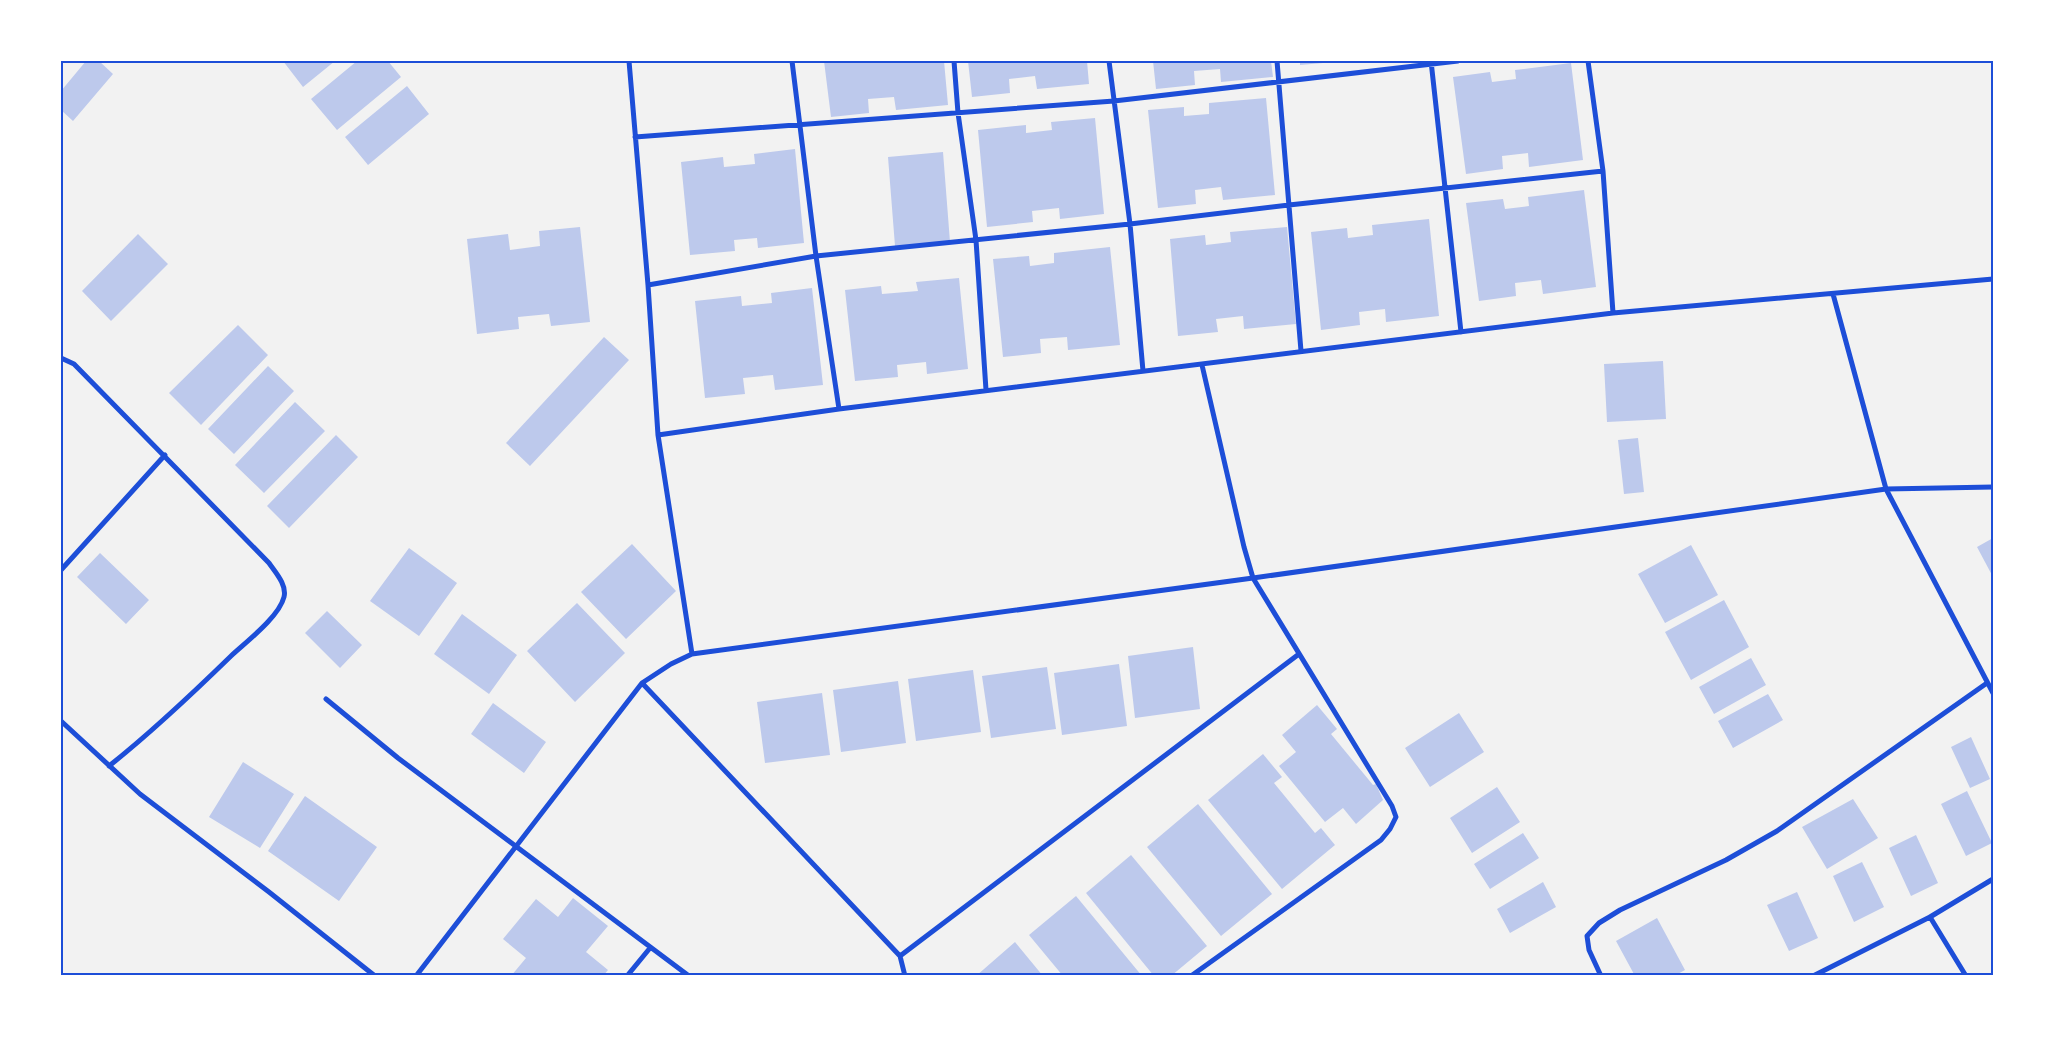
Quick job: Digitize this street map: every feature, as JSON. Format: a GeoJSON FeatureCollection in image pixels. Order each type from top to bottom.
{"type":"FeatureCollection","features":[{"type":"Feature","properties":{"kind":"street"},"geometry":{"type":"LineString","coordinates":[[629,61],[648,285],[658,435],[692,654]]}},
{"type":"Feature","properties":{"kind":"street"},"geometry":{"type":"LineString","coordinates":[[792,61],[816,256],[839,409]]}},
{"type":"Feature","properties":{"kind":"street"},"geometry":{"type":"LineString","coordinates":[[954,61],[958,113],[976,240],[986,390]]}},
{"type":"Feature","properties":{"kind":"street"},"geometry":{"type":"LineString","coordinates":[[1109,61],[1130,224],[1143,371]]}},
{"type":"Feature","properties":{"kind":"street"},"geometry":{"type":"LineString","coordinates":[[1277,61],[1301,352]]}},
{"type":"Feature","properties":{"kind":"street"},"geometry":{"type":"LineString","coordinates":[[634,137],[1114,101],[1458,61]]}},
{"type":"Feature","properties":{"kind":"street"},"geometry":{"type":"LineString","coordinates":[[1588,61],[1603,171],[1613,313]]}},
{"type":"Feature","properties":{"kind":"street"},"geometry":{"type":"LineString","coordinates":[[1431,63],[1461,332]]}},
{"type":"Feature","properties":{"kind":"street"},"geometry":{"type":"LineString","coordinates":[[648,285],[816,256],[1130,224],[1603,171]]}},
{"type":"Feature","properties":{"kind":"street"},"geometry":{"type":"LineString","coordinates":[[658,435],[986,390],[1202,365],[1613,313],[1993,279]]}},
{"type":"Feature","properties":{"kind":"street"},"geometry":{"type":"LineString","coordinates":[[1833,294],[1886,490],[1993,693]]}},
{"type":"Feature","properties":{"kind":"street"},"geometry":{"type":"LineString","coordinates":[[61,358],[74,364],[269,563],[282,582],[285,595],[280,607],[261,628],[173,712],[109,766]]}},
{"type":"Feature","properties":{"kind":"street"},"geometry":{"type":"LineString","coordinates":[[1191,976],[1380,840],[1390,829],[1396,817],[1392,806],[1254,578],[1244,547],[1202,365]]}},
{"type":"Feature","properties":{"kind":"street"},"geometry":{"type":"LineString","coordinates":[[61,570],[165,455]]}},
{"type":"Feature","properties":{"kind":"street"},"geometry":{"type":"LineString","coordinates":[[416,976],[642,683],[671,664],[692,654],[1886,490],[1993,487]]}},
{"type":"Feature","properties":{"kind":"street"},"geometry":{"type":"LineString","coordinates":[[900,956],[1299,654]]}},
{"type":"Feature","properties":{"kind":"street"},"geometry":{"type":"LineString","coordinates":[[642,683],[900,956],[905,976]]}},
{"type":"Feature","properties":{"kind":"street"},"geometry":{"type":"LineString","coordinates":[[1601,976],[1589,950],[1587,936],[1599,923],[1620,910],[1726,860],[1777,831],[1987,683]]}},
{"type":"Feature","properties":{"kind":"street"},"geometry":{"type":"LineString","coordinates":[[326,699],[398,758],[517,845],[689,976]]}},
{"type":"Feature","properties":{"kind":"street"},"geometry":{"type":"LineString","coordinates":[[61,721],[140,794],[269,892],[375,976]]}},
{"type":"Feature","properties":{"kind":"street"},"geometry":{"type":"LineString","coordinates":[[1813,976],[1930,918],[1993,879]]}},
{"type":"Feature","properties":{"kind":"street"},"geometry":{"type":"LineString","coordinates":[[1930,918],[1966,976]]}},
{"type":"Feature","properties":{"kind":"street"},"geometry":{"type":"LineString","coordinates":[[627,976],[650,948]]}},
{"type":"Feature","properties":{"kind":"building"},"geometry":{"type":"Polygon","coordinates":[[[86,61],[99,61],[113,74],[73,121],[61,110],[61,91],[86,61]]]}},
{"type":"Feature","properties":{"kind":"building"},"geometry":{"type":"Polygon","coordinates":[[[283,61],[335,61],[303,87],[283,61]]]}},
{"type":"Feature","properties":{"kind":"building"},"geometry":{"type":"Polygon","coordinates":[[[357,61],[388,61],[401,77],[337,130],[311,99],[357,61]]]}},
{"type":"Feature","properties":{"kind":"building"},"geometry":{"type":"Polygon","coordinates":[[[824,61],[944,61],[948,105],[896,110],[894,97],[868,99],[869,113],[831,117],[824,61]]]}},
{"type":"Feature","properties":{"kind":"building"},"geometry":{"type":"Polygon","coordinates":[[[968,61],[1087,61],[1089,84],[1037,89],[1035,76],[1009,79],[1010,93],[972,97],[968,61]]]}},
{"type":"Feature","properties":{"kind":"building"},"geometry":{"type":"Polygon","coordinates":[[[1153,61],[1271,61],[1273,77],[1221,82],[1220,69],[1194,71],[1195,85],[1156,89],[1153,61]]]}},
{"type":"Feature","properties":{"kind":"building"},"geometry":{"type":"Polygon","coordinates":[[[1300,61],[1323,61],[1323,63],[1300,65],[1300,61]]]}},
{"type":"Feature","properties":{"kind":"building"},"geometry":{"type":"Polygon","coordinates":[[[1571,63],[1583,160],[1529,167],[1528,153],[1502,156],[1503,169],[1466,174],[1453,77],[1490,72],[1492,82],[1516,79],[1515,70],[1571,63]]]}},
{"type":"Feature","properties":{"kind":"building"},"geometry":{"type":"Polygon","coordinates":[[[407,86],[429,114],[368,165],[345,137],[407,86]]]}},
{"type":"Feature","properties":{"kind":"building"},"geometry":{"type":"Polygon","coordinates":[[[1266,98],[1275,195],[1223,200],[1221,187],[1195,190],[1196,204],[1158,208],[1148,110],[1184,107],[1184,116],[1209,114],[1209,103],[1266,98]]]}},
{"type":"Feature","properties":{"kind":"building"},"geometry":{"type":"Polygon","coordinates":[[[1095,118],[1104,214],[1060,219],[1059,208],[1032,211],[1033,222],[987,227],[978,130],[1026,125],[1026,133],[1052,130],[1051,122],[1095,118]]]}},
{"type":"Feature","properties":{"kind":"building"},"geometry":{"type":"Polygon","coordinates":[[[795,149],[804,243],[758,248],[757,238],[734,240],[735,251],[690,255],[681,162],[723,157],[724,167],[755,164],[754,154],[795,149]]]}},
{"type":"Feature","properties":{"kind":"building"},"geometry":{"type":"Polygon","coordinates":[[[943,152],[950,242],[895,246],[888,157],[943,152]]]}},
{"type":"Feature","properties":{"kind":"building"},"geometry":{"type":"Polygon","coordinates":[[[1584,190],[1596,287],[1543,294],[1541,280],[1515,283],[1516,296],[1479,301],[1466,203],[1503,199],[1505,209],[1529,206],[1528,197],[1584,190]]]}},
{"type":"Feature","properties":{"kind":"building"},"geometry":{"type":"Polygon","coordinates":[[[1429,219],[1439,316],[1386,322],[1385,309],[1359,312],[1360,325],[1321,330],[1311,232],[1347,228],[1348,238],[1373,235],[1372,225],[1429,219]]]}},
{"type":"Feature","properties":{"kind":"building"},"geometry":{"type":"Polygon","coordinates":[[[580,227],[590,322],[551,326],[549,314],[518,317],[519,329],[477,334],[467,239],[508,234],[510,250],[540,246],[539,231],[580,227]]]}},
{"type":"Feature","properties":{"kind":"building"},"geometry":{"type":"Polygon","coordinates":[[[1287,227],[1296,324],[1244,329],[1243,316],[1216,319],[1218,332],[1178,336],[1170,239],[1205,235],[1206,245],[1231,242],[1230,232],[1287,227]]]}},
{"type":"Feature","properties":{"kind":"building"},"geometry":{"type":"Polygon","coordinates":[[[138,234],[168,264],[111,321],[82,291],[138,234]]]}},
{"type":"Feature","properties":{"kind":"building"},"geometry":{"type":"Polygon","coordinates":[[[1110,247],[1120,345],[1068,350],[1067,337],[1040,339],[1041,353],[1003,357],[993,259],[1029,256],[1030,266],[1054,263],[1054,253],[1110,247]]]}},
{"type":"Feature","properties":{"kind":"building"},"geometry":{"type":"Polygon","coordinates":[[[959,278],[968,369],[927,374],[926,362],[897,365],[898,377],[855,381],[845,290],[881,286],[882,294],[918,291],[916,282],[959,278]]]}},
{"type":"Feature","properties":{"kind":"building"},"geometry":{"type":"Polygon","coordinates":[[[812,288],[823,385],[775,390],[773,375],[743,378],[745,394],[705,398],[695,301],[741,296],[742,306],[772,303],[771,293],[812,288]]]}},
{"type":"Feature","properties":{"kind":"building"},"geometry":{"type":"Polygon","coordinates":[[[238,325],[268,355],[201,425],[169,393],[238,325]]]}},
{"type":"Feature","properties":{"kind":"building"},"geometry":{"type":"Polygon","coordinates":[[[604,337],[629,360],[530,466],[506,443],[604,337]]]}},
{"type":"Feature","properties":{"kind":"building"},"geometry":{"type":"Polygon","coordinates":[[[1663,361],[1666,419],[1607,422],[1604,364],[1663,361]]]}},
{"type":"Feature","properties":{"kind":"building"},"geometry":{"type":"Polygon","coordinates":[[[268,366],[294,391],[234,454],[208,429],[268,366]]]}},
{"type":"Feature","properties":{"kind":"building"},"geometry":{"type":"Polygon","coordinates":[[[295,402],[325,431],[264,493],[235,465],[295,402]]]}},
{"type":"Feature","properties":{"kind":"building"},"geometry":{"type":"Polygon","coordinates":[[[336,435],[358,457],[289,528],[267,506],[336,435]]]}},
{"type":"Feature","properties":{"kind":"building"},"geometry":{"type":"Polygon","coordinates":[[[1638,438],[1644,492],[1624,494],[1618,440],[1638,438]]]}},
{"type":"Feature","properties":{"kind":"building"},"geometry":{"type":"Polygon","coordinates":[[[1993,538],[1993,577],[1977,547],[1993,538]]]}},
{"type":"Feature","properties":{"kind":"building"},"geometry":{"type":"Polygon","coordinates":[[[632,544],[676,591],[626,639],[581,592],[632,544]]]}},
{"type":"Feature","properties":{"kind":"building"},"geometry":{"type":"Polygon","coordinates":[[[1691,545],[1718,595],[1665,623],[1638,574],[1691,545]]]}},
{"type":"Feature","properties":{"kind":"building"},"geometry":{"type":"Polygon","coordinates":[[[409,548],[457,583],[419,636],[370,601],[409,548]]]}},
{"type":"Feature","properties":{"kind":"building"},"geometry":{"type":"Polygon","coordinates":[[[100,553],[149,600],[126,624],[77,577],[100,553]]]}},
{"type":"Feature","properties":{"kind":"building"},"geometry":{"type":"Polygon","coordinates":[[[1724,600],[1749,647],[1691,680],[1665,632],[1724,600]]]}},
{"type":"Feature","properties":{"kind":"building"},"geometry":{"type":"Polygon","coordinates":[[[577,603],[625,653],[575,702],[527,651],[577,603]]]}},
{"type":"Feature","properties":{"kind":"building"},"geometry":{"type":"Polygon","coordinates":[[[327,611],[362,645],[340,668],[305,633],[327,611]]]}},
{"type":"Feature","properties":{"kind":"building"},"geometry":{"type":"Polygon","coordinates":[[[462,614],[517,655],[489,694],[434,654],[462,614]]]}},
{"type":"Feature","properties":{"kind":"building"},"geometry":{"type":"Polygon","coordinates":[[[1193,647],[1200,709],[1135,718],[1128,656],[1193,647]]]}},
{"type":"Feature","properties":{"kind":"building"},"geometry":{"type":"Polygon","coordinates":[[[1751,658],[1766,685],[1714,714],[1699,687],[1751,658]]]}},
{"type":"Feature","properties":{"kind":"building"},"geometry":{"type":"Polygon","coordinates":[[[1119,664],[1127,726],[1062,735],[1054,673],[1119,664]]]}},
{"type":"Feature","properties":{"kind":"building"},"geometry":{"type":"Polygon","coordinates":[[[1047,667],[1056,729],[991,738],[982,676],[1047,667]]]}},
{"type":"Feature","properties":{"kind":"building"},"geometry":{"type":"Polygon","coordinates":[[[973,670],[981,732],[916,741],[908,679],[973,670]]]}},
{"type":"Feature","properties":{"kind":"building"},"geometry":{"type":"Polygon","coordinates":[[[898,681],[906,743],[841,752],[833,690],[898,681]]]}},
{"type":"Feature","properties":{"kind":"building"},"geometry":{"type":"Polygon","coordinates":[[[822,693],[830,755],[765,763],[757,702],[822,693]]]}},
{"type":"Feature","properties":{"kind":"building"},"geometry":{"type":"Polygon","coordinates":[[[1768,694],[1783,720],[1733,748],[1718,721],[1768,694]]]}},
{"type":"Feature","properties":{"kind":"building"},"geometry":{"type":"Polygon","coordinates":[[[493,703],[546,742],[524,773],[471,734],[493,703]]]}},
{"type":"Feature","properties":{"kind":"building"},"geometry":{"type":"Polygon","coordinates":[[[1317,705],[1337,729],[1331,734],[1373,785],[1376,784],[1383,800],[1356,824],[1343,808],[1325,822],[1279,766],[1296,752],[1282,735],[1317,705]]]}},
{"type":"Feature","properties":{"kind":"building"},"geometry":{"type":"Polygon","coordinates":[[[1459,713],[1484,752],[1430,787],[1405,748],[1459,713]]]}},
{"type":"Feature","properties":{"kind":"building"},"geometry":{"type":"Polygon","coordinates":[[[1971,737],[1990,779],[1970,788],[1951,747],[1971,737]]]}},
{"type":"Feature","properties":{"kind":"building"},"geometry":{"type":"Polygon","coordinates":[[[1263,754],[1282,777],[1274,783],[1315,833],[1321,828],[1335,845],[1282,889],[1208,800],[1263,754]]]}},
{"type":"Feature","properties":{"kind":"building"},"geometry":{"type":"Polygon","coordinates":[[[243,762],[294,794],[260,848],[209,817],[243,762]]]}},
{"type":"Feature","properties":{"kind":"building"},"geometry":{"type":"Polygon","coordinates":[[[1497,787],[1520,822],[1472,853],[1450,818],[1497,787]]]}},
{"type":"Feature","properties":{"kind":"building"},"geometry":{"type":"Polygon","coordinates":[[[1967,791],[1992,843],[1966,856],[1941,804],[1967,791]]]}},
{"type":"Feature","properties":{"kind":"building"},"geometry":{"type":"Polygon","coordinates":[[[305,796],[377,847],[339,901],[268,851],[305,796]]]}},
{"type":"Feature","properties":{"kind":"building"},"geometry":{"type":"Polygon","coordinates":[[[1853,799],[1878,838],[1827,869],[1802,827],[1853,799]]]}},
{"type":"Feature","properties":{"kind":"building"},"geometry":{"type":"Polygon","coordinates":[[[1198,804],[1272,894],[1221,936],[1147,847],[1198,804]]]}},
{"type":"Feature","properties":{"kind":"building"},"geometry":{"type":"Polygon","coordinates":[[[1523,833],[1539,858],[1490,889],[1474,864],[1523,833]]]}},
{"type":"Feature","properties":{"kind":"building"},"geometry":{"type":"Polygon","coordinates":[[[1916,835],[1938,883],[1911,896],[1889,848],[1916,835]]]}},
{"type":"Feature","properties":{"kind":"building"},"geometry":{"type":"Polygon","coordinates":[[[1131,855],[1207,946],[1171,976],[1154,976],[1086,893],[1131,855]]]}},
{"type":"Feature","properties":{"kind":"building"},"geometry":{"type":"Polygon","coordinates":[[[1862,862],[1884,907],[1854,922],[1833,876],[1862,862]]]}},
{"type":"Feature","properties":{"kind":"building"},"geometry":{"type":"Polygon","coordinates":[[[1543,882],[1556,907],[1510,933],[1497,909],[1543,882]]]}},
{"type":"Feature","properties":{"kind":"building"},"geometry":{"type":"Polygon","coordinates":[[[1797,892],[1818,938],[1789,951],[1767,905],[1797,892]]]}},
{"type":"Feature","properties":{"kind":"building"},"geometry":{"type":"Polygon","coordinates":[[[1076,896],[1142,976],[1063,976],[1029,935],[1076,896]]]}},
{"type":"Feature","properties":{"kind":"building"},"geometry":{"type":"Polygon","coordinates":[[[573,898],[608,926],[586,952],[608,970],[603,976],[511,976],[526,958],[503,939],[536,899],[558,917],[573,898]]]}},
{"type":"Feature","properties":{"kind":"building"},"geometry":{"type":"Polygon","coordinates":[[[1657,918],[1685,970],[1674,976],[1635,976],[1616,941],[1657,918]]]}},
{"type":"Feature","properties":{"kind":"building"},"geometry":{"type":"Polygon","coordinates":[[[1015,942],[1043,976],[976,976],[1015,942]]]}}]}
